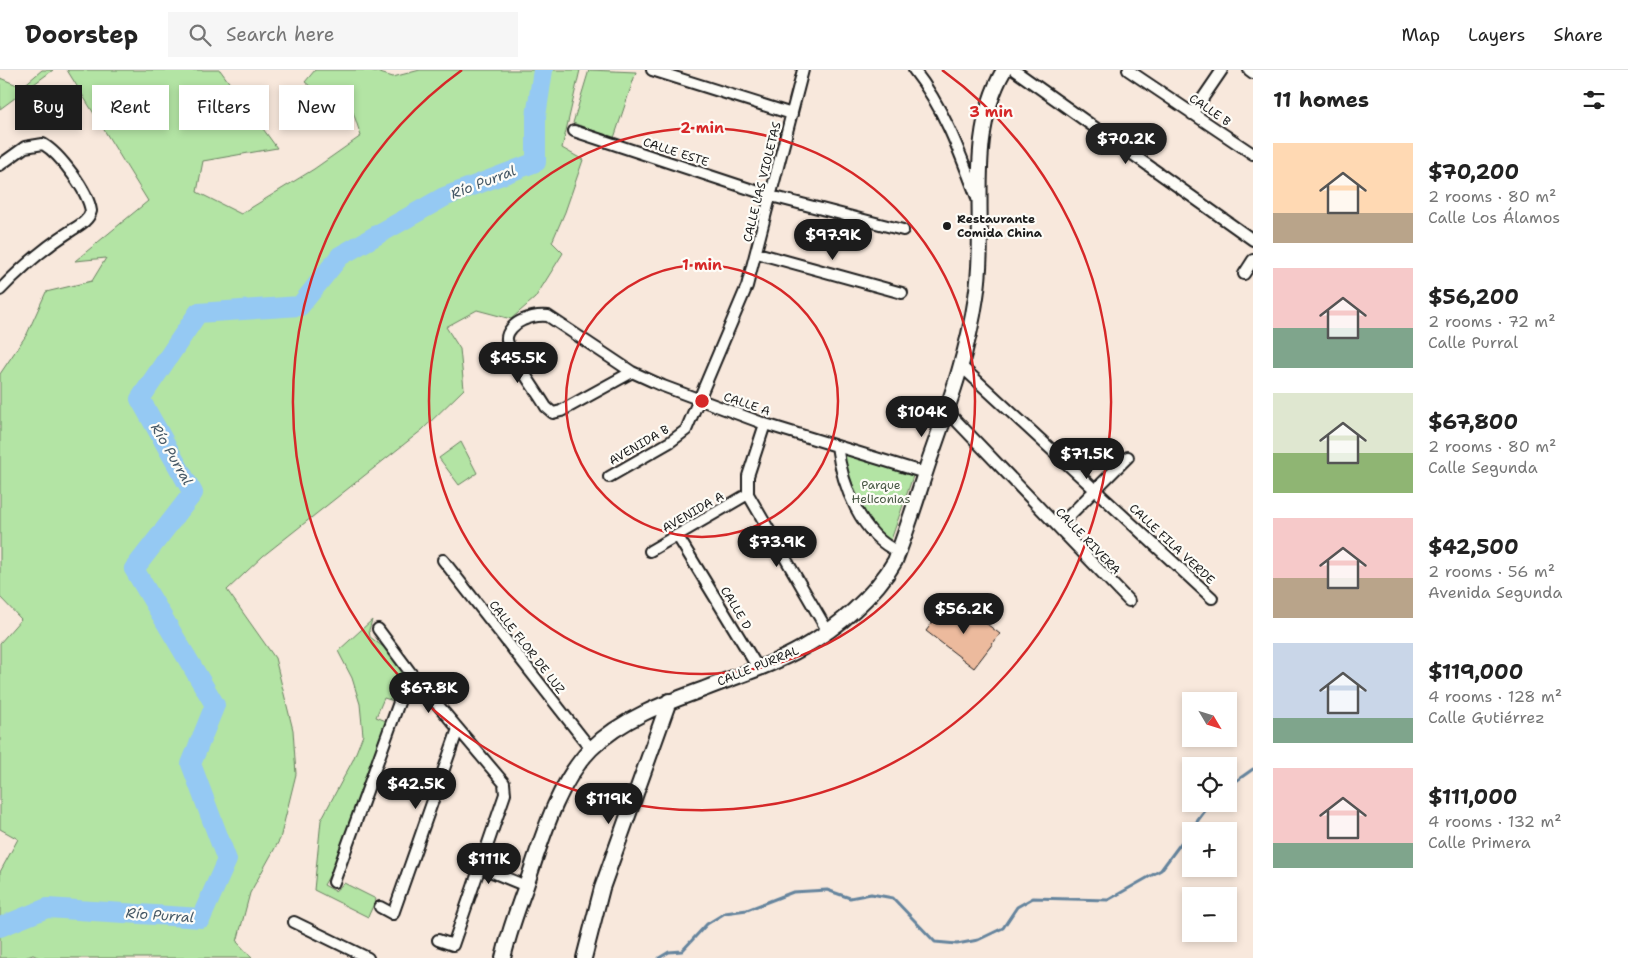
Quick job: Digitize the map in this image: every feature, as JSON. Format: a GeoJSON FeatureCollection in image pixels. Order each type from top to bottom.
{"type":"FeatureCollection","features":[{"type":"Feature","properties":{"kind":"street"},"geometry":{"type":"LineString","coordinates":[[652,70],[792,114]]}},
{"type":"Feature","properties":{"kind":"street","name":"CALLE LAS VIOLETAS"},"geometry":{"type":"LineString","coordinates":[[718,353],[747,286],[757,253],[802,70]]}},
{"type":"Feature","properties":{"kind":"street"},"geometry":{"type":"LineString","coordinates":[[914,70],[932,93],[951,132],[979,201]]}},
{"type":"Feature","properties":{"kind":"street","name":"CALLE PURRAL"},"geometry":{"type":"LineString","coordinates":[[503,958],[515,916],[555,808],[576,769],[591,750],[633,720],[669,702],[758,668],[802,648],[859,606],[884,580],[899,552],[961,366],[976,297],[980,261],[980,148],[986,111],[993,90],[1004,70]]}},
{"type":"Feature","properties":{"kind":"street"},"geometry":{"type":"LineString","coordinates":[[1014,70],[1253,240]]}},
{"type":"Feature","properties":{"kind":"street","name":"CALLE B"},"geometry":{"type":"LineString","coordinates":[[1128,70],[1253,154]]}},
{"type":"Feature","properties":{"kind":"street"},"geometry":{"type":"LineString","coordinates":[[1192,114],[1222,70]]}},
{"type":"Feature","properties":{"kind":"street"},"geometry":{"type":"LineString","coordinates":[[1249,70],[1253,73]]}},
{"type":"Feature","properties":{"kind":"street","name":"CALLE ESTE"},"geometry":{"type":"LineString","coordinates":[[574,131],[771,196],[903,230]]}},
{"type":"Feature","properties":{"kind":"street"},"geometry":{"type":"LineString","coordinates":[[0,165],[25,147],[43,144],[62,160],[86,198],[91,211],[84,222],[52,242],[0,290]]}},
{"type":"Feature","properties":{"kind":"street"},"geometry":{"type":"LineString","coordinates":[[757,253],[902,293]]}},
{"type":"Feature","properties":{"kind":"street"},"geometry":{"type":"LineString","coordinates":[[1244,274],[1253,260]]}},
{"type":"Feature","properties":{"kind":"street","name":"CALLE A"},"geometry":{"type":"LineString","coordinates":[[632,372],[561,411],[553,412],[541,398],[507,339],[517,322],[537,314],[548,316],[632,372],[699,400],[765,424],[925,473]]}},
{"type":"Feature","properties":{"kind":"street","name":"AVENIDA B"},"geometry":{"type":"LineString","coordinates":[[610,477],[686,430],[718,353]]}},
{"type":"Feature","properties":{"kind":"street","name":"CALLE FILA VERDE"},"geometry":{"type":"LineString","coordinates":[[961,366],[1212,598]]}},
{"type":"Feature","properties":{"kind":"street","name":"CALLE RIVERA"},"geometry":{"type":"LineString","coordinates":[[947,411],[1129,601]]}},
{"type":"Feature","properties":{"kind":"street"},"geometry":{"type":"LineString","coordinates":[[765,424],[748,476],[748,494],[827,630]]}},
{"type":"Feature","properties":{"kind":"street"},"geometry":{"type":"LineString","coordinates":[[837,446],[840,472],[848,493],[876,538],[887,547],[899,552]]}},
{"type":"Feature","properties":{"kind":"street"},"geometry":{"type":"LineString","coordinates":[[1064,521],[1128,457]]}},
{"type":"Feature","properties":{"kind":"street","name":"AVENIDA A"},"geometry":{"type":"LineString","coordinates":[[650,551],[748,494]]}},
{"type":"Feature","properties":{"kind":"street","name":"CALLE D"},"geometry":{"type":"LineString","coordinates":[[677,535],[758,668]]}},
{"type":"Feature","properties":{"kind":"street","name":"CALLE FLOR DE LUZ"},"geometry":{"type":"LineString","coordinates":[[443,560],[591,750]]}},
{"type":"Feature","properties":{"kind":"street"},"geometry":{"type":"LineString","coordinates":[[378,629],[410,672],[504,782],[505,788],[453,945],[438,940]]}},
{"type":"Feature","properties":{"kind":"street"},"geometry":{"type":"LineString","coordinates":[[334,882],[410,672]]}},
{"type":"Feature","properties":{"kind":"street"},"geometry":{"type":"LineString","coordinates":[[584,958],[602,888],[669,702]]}},
{"type":"Feature","properties":{"kind":"street"},"geometry":{"type":"LineString","coordinates":[[380,907],[393,914],[458,729]]}},
{"type":"Feature","properties":{"kind":"street"},"geometry":{"type":"LineString","coordinates":[[480,867],[526,886]]}},
{"type":"Feature","properties":{"kind":"street"},"geometry":{"type":"LineString","coordinates":[[294,922],[368,958]]}},
{"type":"Feature","properties":{"kind":"green space"},"geometry":{"type":"Polygon","coordinates":[[[42,70],[53,70],[33,85],[24,85],[42,70]]]}},
{"type":"Feature","properties":{"kind":"green space"},"geometry":{"type":"Polygon","coordinates":[[[67,70],[220,70],[231,85],[179,85],[179,130],[264,130],[277,148],[203,161],[197,192],[241,214],[314,169],[361,136],[354,115],[354,85],[309,85],[305,82],[315,70],[370,70],[393,77],[420,70],[580,70],[562,148],[583,160],[565,212],[552,242],[563,253],[535,298],[511,319],[477,310],[446,327],[460,349],[464,389],[422,430],[263,556],[227,590],[275,658],[293,730],[296,774],[280,839],[250,893],[237,942],[252,958],[40,958],[33,955],[24,958],[0,958],[0,872],[18,839],[0,829],[0,643],[21,619],[0,597],[0,374],[27,334],[46,292],[92,281],[106,258],[75,261],[148,201],[104,130],[169,130],[169,85],[92,85],[92,110],[82,94],[82,85],[76,85],[67,70]]]}},
{"type":"Feature","properties":{"kind":"green space"},"geometry":{"type":"Polygon","coordinates":[[[589,70],[636,72],[614,138],[573,123],[589,70]]]}},
{"type":"Feature","properties":{"kind":"green space"},"geometry":{"type":"Polygon","coordinates":[[[0,78],[17,85],[15,85],[15,98],[0,109],[0,78]]]}},
{"type":"Feature","properties":{"kind":"green space"},"geometry":{"type":"Polygon","coordinates":[[[461,442],[477,473],[459,485],[439,458],[461,442]]]}},
{"type":"Feature","properties":{"kind":"green space","name":"Parque Heliconias"},"geometry":{"type":"Polygon","coordinates":[[[843,454],[913,476],[891,540],[878,533],[856,497],[843,472],[843,454]]]}},
{"type":"Feature","properties":{"kind":"green space"},"geometry":{"type":"Polygon","coordinates":[[[372,620],[369,630],[370,637],[386,649],[404,671],[394,701],[384,698],[376,717],[386,721],[333,869],[324,885],[335,891],[344,883],[376,899],[368,917],[314,890],[321,820],[353,760],[363,735],[360,704],[352,678],[338,651],[372,620]]]}},
{"type":"Feature","properties":{"kind":"building"},"geometry":{"type":"Polygon","coordinates":[[[945,606],[964,621],[971,612],[1000,634],[974,668],[926,631],[945,606]]]}},
{"type":"Feature","properties":{"kind":"waterway","name":"Río Purral"},"geometry":{"type":"LineString","coordinates":[[0,927],[47,908],[201,918],[227,860],[191,764],[215,705],[134,569],[193,493],[140,399],[198,313],[300,306],[340,256],[444,197],[536,162],[536,116],[543,70]]}},
{"type":"Feature","properties":{"kind":"waterway"},"geometry":{"type":"LineString","coordinates":[[1237,780],[1253,769]]}},
{"type":"Feature","properties":{"kind":"waterway"},"geometry":{"type":"LineString","coordinates":[[659,958],[669,952],[682,951],[707,924],[725,913],[747,910],[793,892],[827,890],[850,898],[871,894],[893,898],[935,942],[957,944],[978,940],[1003,928],[1017,907],[1033,898],[1108,900],[1161,870],[1204,812]]}},
{"type":"Feature","properties":{"kind":"place","name":"Restaurante Comida China"},"geometry":{"type":"Point","coordinates":[947,226]}}]}
